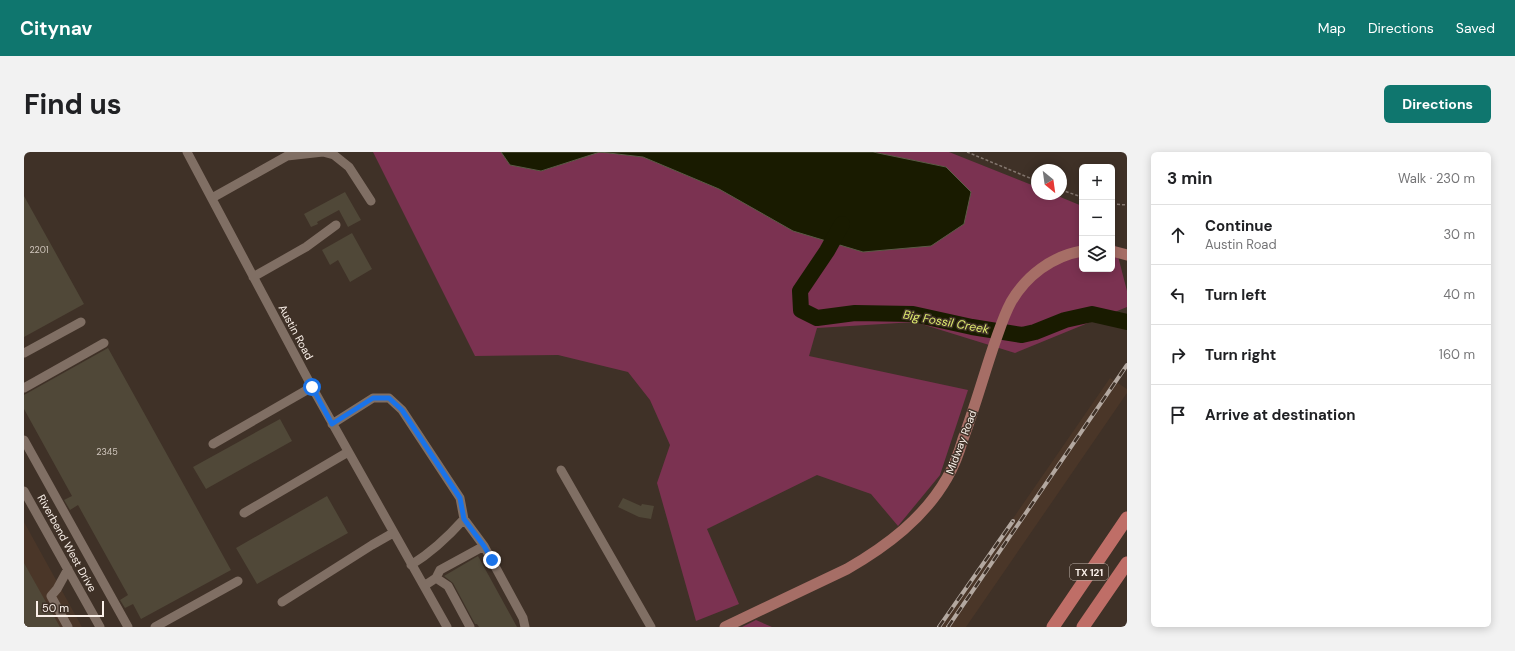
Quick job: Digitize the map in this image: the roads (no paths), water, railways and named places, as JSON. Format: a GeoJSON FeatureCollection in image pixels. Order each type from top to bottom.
{"type":"FeatureCollection","features":[{"type":"Feature","properties":{"kind":"highway","name":"TX 121"},"geometry":{"type":"LineString","coordinates":[[1053,627],[1127,518]]}},
{"type":"Feature","properties":{"kind":"highway","name":"TX 121"},"geometry":{"type":"LineString","coordinates":[[1083,627],[1127,563]]}},
{"type":"Feature","properties":{"kind":"main road","name":"Midway Road"},"geometry":{"type":"LineString","coordinates":[[725,627],[863,560],[893,539],[919,515],[940,490],[953,467],[970,421],[1005,314],[1018,291],[1036,272],[1048,263],[1060,257],[1079,252]]}},
{"type":"Feature","properties":{"kind":"main road"},"geometry":{"type":"LineString","coordinates":[[1115,252],[1127,255]]}},
{"type":"Feature","properties":{"kind":"street","name":"Austin Road"},"geometry":{"type":"LineString","coordinates":[[187,152],[332,424],[447,627]]}},
{"type":"Feature","properties":{"kind":"street"},"geometry":{"type":"LineString","coordinates":[[212,198],[287,156],[323,152],[334,155],[349,167],[371,201]]}},
{"type":"Feature","properties":{"kind":"street"},"geometry":{"type":"LineString","coordinates":[[253,276],[306,247],[336,225]]}},
{"type":"Feature","properties":{"kind":"street"},"geometry":{"type":"LineString","coordinates":[[24,353],[81,322]]}},
{"type":"Feature","properties":{"kind":"street"},"geometry":{"type":"LineString","coordinates":[[24,388],[104,343]]}},
{"type":"Feature","properties":{"kind":"street"},"geometry":{"type":"LineString","coordinates":[[213,444],[312,387]]}},
{"type":"Feature","properties":{"kind":"street"},"geometry":{"type":"LineString","coordinates":[[332,424],[373,398],[389,398],[402,410],[460,498],[464,519],[484,546],[523,618],[525,627]]}},
{"type":"Feature","properties":{"kind":"street"},"geometry":{"type":"LineString","coordinates":[[24,440],[128,627]]}},
{"type":"Feature","properties":{"kind":"street"},"geometry":{"type":"LineString","coordinates":[[244,513],[348,452]]}},
{"type":"Feature","properties":{"kind":"street"},"geometry":{"type":"LineString","coordinates":[[561,470],[651,627]]}},
{"type":"Feature","properties":{"kind":"street","name":"Riverbend West Drive"},"geometry":{"type":"LineString","coordinates":[[24,491],[100,627]]}},
{"type":"Feature","properties":{"kind":"street"},"geometry":{"type":"LineString","coordinates":[[412,565],[431,552],[446,539],[464,519]]}},
{"type":"Feature","properties":{"kind":"street"},"geometry":{"type":"LineString","coordinates":[[282,602],[393,533]]}},
{"type":"Feature","properties":{"kind":"street"},"geometry":{"type":"LineString","coordinates":[[424,586],[436,578],[440,570],[484,546]]}},
{"type":"Feature","properties":{"kind":"street"},"geometry":{"type":"LineString","coordinates":[[68,569],[57,589],[51,596],[68,627]]}},
{"type":"Feature","properties":{"kind":"street"},"geometry":{"type":"LineString","coordinates":[[436,578],[448,586],[470,627]]}},
{"type":"Feature","properties":{"kind":"street"},"geometry":{"type":"LineString","coordinates":[[155,627],[238,581]]}},
{"type":"Feature","properties":{"kind":"waterway","name":"Big Fossil Creek"},"geometry":{"type":"LineString","coordinates":[[842,224],[827,251],[800,291],[801,310],[817,318],[855,313],[913,314],[972,327],[1022,335],[1035,332],[1065,320],[1092,314],[1127,322]]}},
{"type":"Feature","properties":{"kind":"railway"},"geometry":{"type":"LineString","coordinates":[[948,627],[1127,365]]}},
{"type":"Feature","properties":{"kind":"railway"},"geometry":{"type":"LineString","coordinates":[[939,627],[1013,521]]}}]}
